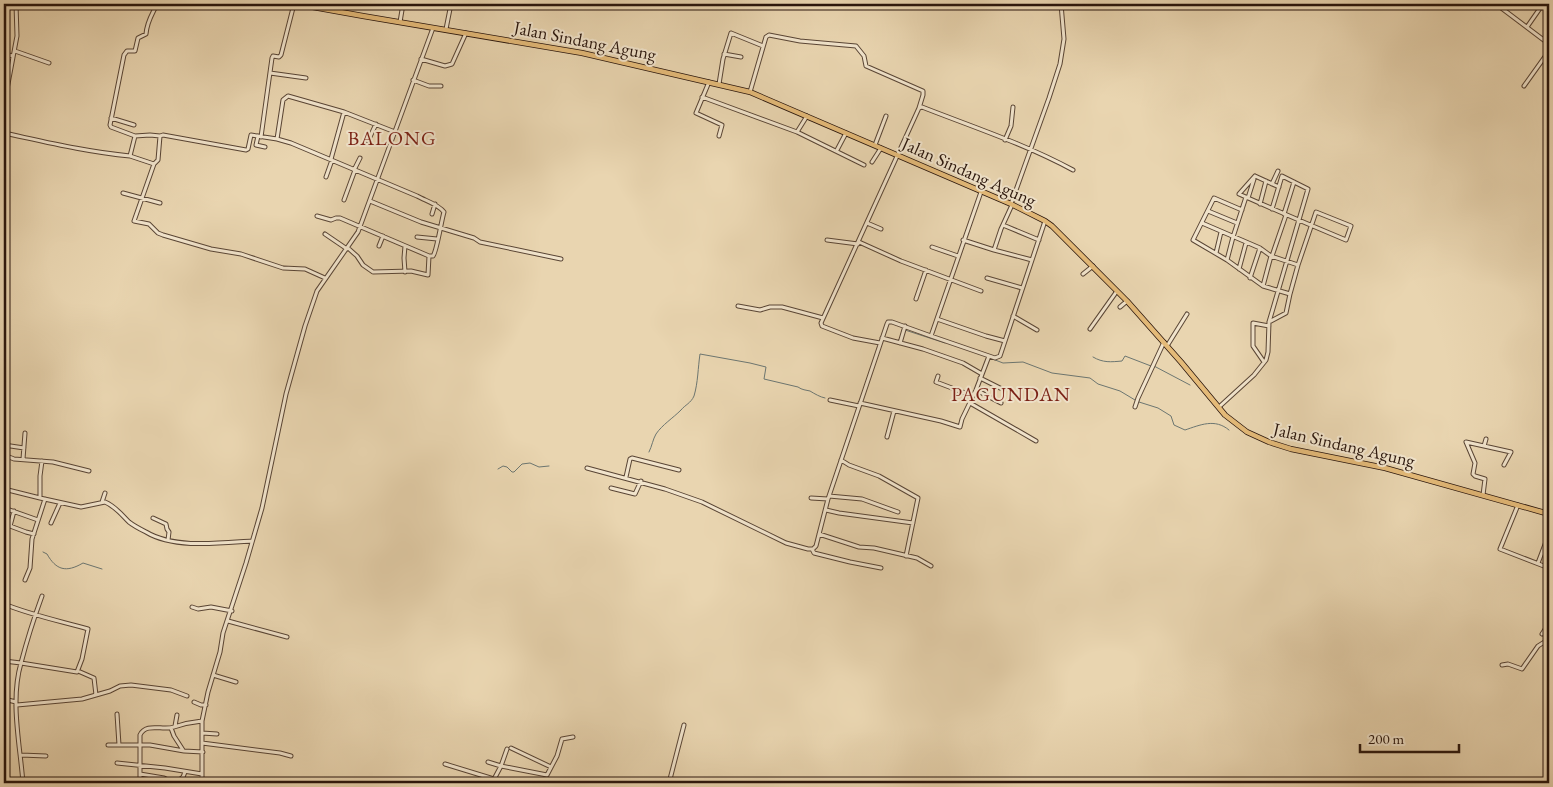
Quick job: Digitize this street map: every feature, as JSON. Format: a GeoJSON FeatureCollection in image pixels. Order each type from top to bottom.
{"type":"FeatureCollection","features":[{"type":"Feature","properties":{"kind":"main road","name":"Jalan Sindang Agung"},"geometry":{"type":"LineString","coordinates":[[295,4],[582,53],[750,92],[875,145],[1045,221],[1127,301],[1166,344],[1218,408],[1240,427],[1256,437],[1275,444],[1385,468],[1549,514]]}},
{"type":"Feature","properties":{"kind":"street"},"geometry":{"type":"LineString","coordinates":[[4,105],[17,36],[16,4]]}},
{"type":"Feature","properties":{"kind":"street"},"geometry":{"type":"LineString","coordinates":[[157,4],[149,18],[146,34],[138,38],[135,51],[124,53],[110,126],[135,136],[163,135],[246,150],[248,149],[251,136],[277,139],[291,143],[435,204],[444,211],[434,256],[429,256],[361,226],[337,218],[331,220],[317,216]]}},
{"type":"Feature","properties":{"kind":"street"},"geometry":{"type":"LineString","coordinates":[[265,147],[257,145],[272,57],[281,56],[295,4]]}},
{"type":"Feature","properties":{"kind":"street"},"geometry":{"type":"LineString","coordinates":[[400,22],[403,4]]}},
{"type":"Feature","properties":{"kind":"street"},"geometry":{"type":"LineString","coordinates":[[446,30],[451,4]]}},
{"type":"Feature","properties":{"kind":"street"},"geometry":{"type":"LineString","coordinates":[[994,250],[1059,67],[1064,38],[1061,4]]}},
{"type":"Feature","properties":{"kind":"street"},"geometry":{"type":"LineString","coordinates":[[1496,4],[1549,44]]}},
{"type":"Feature","properties":{"kind":"street"},"geometry":{"type":"LineString","coordinates":[[1527,27],[1543,4]]}},
{"type":"Feature","properties":{"kind":"street"},"geometry":{"type":"LineString","coordinates":[[202,783],[202,721],[223,633],[232,611],[252,541],[291,375],[309,314],[317,291],[361,226],[434,28]]}},
{"type":"Feature","properties":{"kind":"street"},"geometry":{"type":"LineString","coordinates":[[422,59],[442,65],[450,65],[455,60],[466,33]]}},
{"type":"Feature","properties":{"kind":"street"},"geometry":{"type":"LineString","coordinates":[[719,84],[724,54],[731,33],[764,46]]}},
{"type":"Feature","properties":{"kind":"street"},"geometry":{"type":"LineString","coordinates":[[750,92],[766,37],[769,35],[800,41],[856,46],[864,56],[866,66],[923,91],[920,108],[821,323],[822,326],[853,338],[880,344]]}},
{"type":"Feature","properties":{"kind":"street"},"geometry":{"type":"LineString","coordinates":[[14,50],[49,62]]}},
{"type":"Feature","properties":{"kind":"street"},"geometry":{"type":"LineString","coordinates":[[1524,86],[1549,52]]}},
{"type":"Feature","properties":{"kind":"street"},"geometry":{"type":"LineString","coordinates":[[4,54],[14,56]]}},
{"type":"Feature","properties":{"kind":"street"},"geometry":{"type":"LineString","coordinates":[[724,54],[741,57]]}},
{"type":"Feature","properties":{"kind":"street"},"geometry":{"type":"LineString","coordinates":[[270,73],[306,78]]}},
{"type":"Feature","properties":{"kind":"street"},"geometry":{"type":"LineString","coordinates":[[414,80],[429,86],[441,86]]}},
{"type":"Feature","properties":{"kind":"street"},"geometry":{"type":"LineString","coordinates":[[709,82],[696,114],[722,125],[720,136]]}},
{"type":"Feature","properties":{"kind":"street"},"geometry":{"type":"LineString","coordinates":[[277,139],[283,100],[286,96],[344,112],[395,132]]}},
{"type":"Feature","properties":{"kind":"street"},"geometry":{"type":"LineString","coordinates":[[702,97],[797,132],[837,150],[864,165]]}},
{"type":"Feature","properties":{"kind":"street"},"geometry":{"type":"LineString","coordinates":[[920,108],[922,107],[1030,150],[1073,170]]}},
{"type":"Feature","properties":{"kind":"street"},"geometry":{"type":"LineString","coordinates":[[1005,140],[1010,126],[1013,107]]}},
{"type":"Feature","properties":{"kind":"street"},"geometry":{"type":"LineString","coordinates":[[326,176],[344,112]]}},
{"type":"Feature","properties":{"kind":"street"},"geometry":{"type":"LineString","coordinates":[[797,132],[807,116]]}},
{"type":"Feature","properties":{"kind":"street"},"geometry":{"type":"LineString","coordinates":[[875,145],[886,116]]}},
{"type":"Feature","properties":{"kind":"street"},"geometry":{"type":"LineString","coordinates":[[111,118],[134,125]]}},
{"type":"Feature","properties":{"kind":"street"},"geometry":{"type":"LineString","coordinates":[[368,140],[376,124]]}},
{"type":"Feature","properties":{"kind":"street"},"geometry":{"type":"LineString","coordinates":[[4,133],[95,152],[130,156],[154,164]]}},
{"type":"Feature","properties":{"kind":"street"},"geometry":{"type":"LineString","coordinates":[[837,150],[847,133]]}},
{"type":"Feature","properties":{"kind":"street"},"geometry":{"type":"LineString","coordinates":[[130,156],[135,136]]}},
{"type":"Feature","properties":{"kind":"street"},"geometry":{"type":"LineString","coordinates":[[160,136],[158,160],[154,164],[134,221],[149,224],[160,234],[211,249],[241,254],[283,268],[305,270],[325,278]]}},
{"type":"Feature","properties":{"kind":"street"},"geometry":{"type":"LineString","coordinates":[[872,162],[881,148]]}},
{"type":"Feature","properties":{"kind":"street"},"geometry":{"type":"LineString","coordinates":[[344,200],[360,158]]}},
{"type":"Feature","properties":{"kind":"street"},"geometry":{"type":"LineString","coordinates":[[1272,184],[1278,171]]}},
{"type":"Feature","properties":{"kind":"street"},"geometry":{"type":"LineString","coordinates":[[1254,176],[1278,187]]}},
{"type":"Feature","properties":{"kind":"street"},"geometry":{"type":"LineString","coordinates":[[1227,260],[1254,176]]}},
{"type":"Feature","properties":{"kind":"street"},"geometry":{"type":"LineString","coordinates":[[1254,176],[1239,194],[1285,215],[1299,220],[1312,226],[1346,240],[1351,226],[1316,212],[1312,226],[1298,265],[1286,313],[1269,324],[1253,324],[1253,346],[1264,362]]}},
{"type":"Feature","properties":{"kind":"street"},"geometry":{"type":"LineString","coordinates":[[1218,408],[1254,376],[1264,362],[1268,352],[1269,324],[1308,189],[1282,176],[1272,209]]}},
{"type":"Feature","properties":{"kind":"street"},"geometry":{"type":"LineString","coordinates":[[1260,204],[1266,181]]}},
{"type":"Feature","properties":{"kind":"street"},"geometry":{"type":"LineString","coordinates":[[1263,286],[1294,182]]}},
{"type":"Feature","properties":{"kind":"street"},"geometry":{"type":"LineString","coordinates":[[932,336],[963,240],[981,192]]}},
{"type":"Feature","properties":{"kind":"street"},"geometry":{"type":"LineString","coordinates":[[123,193],[160,203]]}},
{"type":"Feature","properties":{"kind":"street"},"geometry":{"type":"LineString","coordinates":[[1242,210],[1214,198],[1193,240],[1227,260],[1263,286],[1290,294]]}},
{"type":"Feature","properties":{"kind":"street"},"geometry":{"type":"LineString","coordinates":[[370,201],[440,228],[474,238],[480,242],[561,259]]}},
{"type":"Feature","properties":{"kind":"street"},"geometry":{"type":"LineString","coordinates":[[432,214],[435,204]]}},
{"type":"Feature","properties":{"kind":"street"},"geometry":{"type":"LineString","coordinates":[[1208,211],[1238,223]]}},
{"type":"Feature","properties":{"kind":"street"},"geometry":{"type":"LineString","coordinates":[[812,549],[816,546],[841,460],[888,322],[989,356],[996,358],[1000,356],[1045,221]]}},
{"type":"Feature","properties":{"kind":"street"},"geometry":{"type":"LineString","coordinates":[[867,223],[880,229]]}},
{"type":"Feature","properties":{"kind":"street"},"geometry":{"type":"LineString","coordinates":[[1202,223],[1260,248],[1272,256],[1298,265]]}},
{"type":"Feature","properties":{"kind":"street"},"geometry":{"type":"LineString","coordinates":[[1003,225],[1039,240]]}},
{"type":"Feature","properties":{"kind":"street"},"geometry":{"type":"LineString","coordinates":[[1216,253],[1221,232]]}},
{"type":"Feature","properties":{"kind":"street"},"geometry":{"type":"LineString","coordinates":[[326,234],[357,256],[363,265],[373,272],[428,274],[429,256]]}},
{"type":"Feature","properties":{"kind":"street"},"geometry":{"type":"LineString","coordinates":[[379,246],[383,236]]}},
{"type":"Feature","properties":{"kind":"street"},"geometry":{"type":"LineString","coordinates":[[418,237],[437,239]]}},
{"type":"Feature","properties":{"kind":"street"},"geometry":{"type":"LineString","coordinates":[[827,240],[858,243],[981,291]]}},
{"type":"Feature","properties":{"kind":"street"},"geometry":{"type":"LineString","coordinates":[[963,240],[1032,260]]}},
{"type":"Feature","properties":{"kind":"street"},"geometry":{"type":"LineString","coordinates":[[1238,269],[1246,243]]}},
{"type":"Feature","properties":{"kind":"street"},"geometry":{"type":"LineString","coordinates":[[405,246],[405,272]]}},
{"type":"Feature","properties":{"kind":"street"},"geometry":{"type":"LineString","coordinates":[[932,247],[958,256]]}},
{"type":"Feature","properties":{"kind":"street"},"geometry":{"type":"LineString","coordinates":[[1250,278],[1260,248]]}},
{"type":"Feature","properties":{"kind":"street"},"geometry":{"type":"LineString","coordinates":[[1083,274],[1093,266]]}},
{"type":"Feature","properties":{"kind":"street"},"geometry":{"type":"LineString","coordinates":[[916,299],[926,270]]}},
{"type":"Feature","properties":{"kind":"street"},"geometry":{"type":"LineString","coordinates":[[987,278],[1022,288]]}},
{"type":"Feature","properties":{"kind":"street"},"geometry":{"type":"LineString","coordinates":[[1090,328],[1117,291]]}},
{"type":"Feature","properties":{"kind":"street"},"geometry":{"type":"LineString","coordinates":[[1120,307],[1127,301]]}},
{"type":"Feature","properties":{"kind":"street"},"geometry":{"type":"LineString","coordinates":[[738,306],[760,310],[770,307],[782,307],[823,318]]}},
{"type":"Feature","properties":{"kind":"street"},"geometry":{"type":"LineString","coordinates":[[1135,407],[1166,344],[1187,314]]}},
{"type":"Feature","properties":{"kind":"street"},"geometry":{"type":"LineString","coordinates":[[1013,316],[1037,330]]}},
{"type":"Feature","properties":{"kind":"street"},"geometry":{"type":"LineString","coordinates":[[937,319],[990,338],[1005,341]]}},
{"type":"Feature","properties":{"kind":"street"},"geometry":{"type":"LineString","coordinates":[[900,342],[905,327]]}},
{"type":"Feature","properties":{"kind":"street"},"geometry":{"type":"LineString","coordinates":[[882,338],[963,363],[1000,388]]}},
{"type":"Feature","properties":{"kind":"street"},"geometry":{"type":"LineString","coordinates":[[830,400],[894,411],[960,427],[962,418],[976,390],[989,356]]}},
{"type":"Feature","properties":{"kind":"street"},"geometry":{"type":"LineString","coordinates":[[938,376],[936,382],[973,396]]}},
{"type":"Feature","properties":{"kind":"street"},"geometry":{"type":"LineString","coordinates":[[976,390],[1001,403]]}},
{"type":"Feature","properties":{"kind":"street"},"geometry":{"type":"LineString","coordinates":[[970,403],[1036,441]]}},
{"type":"Feature","properties":{"kind":"street"},"geometry":{"type":"LineString","coordinates":[[887,437],[894,411]]}},
{"type":"Feature","properties":{"kind":"street"},"geometry":{"type":"LineString","coordinates":[[23,459],[25,433]]}},
{"type":"Feature","properties":{"kind":"street"},"geometry":{"type":"LineString","coordinates":[[1484,446],[1486,439]]}},
{"type":"Feature","properties":{"kind":"street"},"geometry":{"type":"LineString","coordinates":[[1483,495],[1485,479],[1473,474],[1475,464],[1466,442],[1511,452],[1504,465]]}},
{"type":"Feature","properties":{"kind":"street"},"geometry":{"type":"LineString","coordinates":[[4,445],[24,448]]}},
{"type":"Feature","properties":{"kind":"street"},"geometry":{"type":"LineString","coordinates":[[4,455],[65,464],[88,471]]}},
{"type":"Feature","properties":{"kind":"street"},"geometry":{"type":"LineString","coordinates":[[626,477],[632,458],[679,470]]}},
{"type":"Feature","properties":{"kind":"street"},"geometry":{"type":"LineString","coordinates":[[841,460],[918,496],[919,500],[906,556]]}},
{"type":"Feature","properties":{"kind":"street"},"geometry":{"type":"LineString","coordinates":[[40,498],[42,461]]}},
{"type":"Feature","properties":{"kind":"street"},"geometry":{"type":"LineString","coordinates":[[587,468],[641,481],[702,502],[786,543],[812,549],[814,553],[881,568]]}},
{"type":"Feature","properties":{"kind":"street"},"geometry":{"type":"LineString","coordinates":[[611,488],[635,494],[641,481]]}},
{"type":"Feature","properties":{"kind":"street"},"geometry":{"type":"LineString","coordinates":[[4,489],[81,507],[102,502],[109,504],[132,524],[147,533],[168,540],[196,543],[252,541]]}},
{"type":"Feature","properties":{"kind":"street"},"geometry":{"type":"LineString","coordinates":[[102,502],[105,493]]}},
{"type":"Feature","properties":{"kind":"street"},"geometry":{"type":"LineString","coordinates":[[811,498],[862,499],[898,512]]}},
{"type":"Feature","properties":{"kind":"street"},"geometry":{"type":"LineString","coordinates":[[25,580],[30,568],[30,549],[45,499]]}},
{"type":"Feature","properties":{"kind":"street"},"geometry":{"type":"LineString","coordinates":[[52,523],[60,503]]}},
{"type":"Feature","properties":{"kind":"street"},"geometry":{"type":"LineString","coordinates":[[1518,504],[1500,549],[1549,568]]}},
{"type":"Feature","properties":{"kind":"street"},"geometry":{"type":"LineString","coordinates":[[4,508],[38,520]]}},
{"type":"Feature","properties":{"kind":"street"},"geometry":{"type":"LineString","coordinates":[[826,510],[913,524]]}},
{"type":"Feature","properties":{"kind":"street"},"geometry":{"type":"LineString","coordinates":[[14,511],[10,525],[34,534]]}},
{"type":"Feature","properties":{"kind":"street"},"geometry":{"type":"LineString","coordinates":[[153,518],[166,524],[170,532],[168,540]]}},
{"type":"Feature","properties":{"kind":"street"},"geometry":{"type":"LineString","coordinates":[[819,534],[859,547],[874,548],[917,558],[931,566]]}},
{"type":"Feature","properties":{"kind":"street"},"geometry":{"type":"LineString","coordinates":[[1538,563],[1549,534]]}},
{"type":"Feature","properties":{"kind":"street"},"geometry":{"type":"LineString","coordinates":[[4,579],[6,575]]}},
{"type":"Feature","properties":{"kind":"street"},"geometry":{"type":"LineString","coordinates":[[23,783],[16,703],[17,685],[31,626],[42,596]]}},
{"type":"Feature","properties":{"kind":"street"},"geometry":{"type":"LineString","coordinates":[[4,604],[88,630],[78,671]]}},
{"type":"Feature","properties":{"kind":"street"},"geometry":{"type":"LineString","coordinates":[[192,607],[198,609],[211,607],[232,611]]}},
{"type":"Feature","properties":{"kind":"street"},"geometry":{"type":"LineString","coordinates":[[228,620],[287,637]]}},
{"type":"Feature","properties":{"kind":"street"},"geometry":{"type":"LineString","coordinates":[[1542,634],[1549,623]]}},
{"type":"Feature","properties":{"kind":"street"},"geometry":{"type":"LineString","coordinates":[[1502,665],[1508,664],[1522,669],[1538,646],[1546,641],[1549,642]]}},
{"type":"Feature","properties":{"kind":"street"},"geometry":{"type":"LineString","coordinates":[[4,661],[78,671],[93,677],[96,695]]}},
{"type":"Feature","properties":{"kind":"street"},"geometry":{"type":"LineString","coordinates":[[213,675],[236,682]]}},
{"type":"Feature","properties":{"kind":"street"},"geometry":{"type":"LineString","coordinates":[[4,699],[16,703],[74,700],[96,695],[120,686],[136,685],[171,690],[187,696]]}},
{"type":"Feature","properties":{"kind":"street"},"geometry":{"type":"LineString","coordinates":[[194,702],[206,705]]}},
{"type":"Feature","properties":{"kind":"street"},"geometry":{"type":"LineString","coordinates":[[117,714],[119,745]]}},
{"type":"Feature","properties":{"kind":"street"},"geometry":{"type":"LineString","coordinates":[[177,715],[173,727],[174,736],[185,751]]}},
{"type":"Feature","properties":{"kind":"street"},"geometry":{"type":"LineString","coordinates":[[140,783],[140,733],[144,729],[173,727],[202,721]]}},
{"type":"Feature","properties":{"kind":"street"},"geometry":{"type":"LineString","coordinates":[[668,783],[684,725]]}},
{"type":"Feature","properties":{"kind":"street"},"geometry":{"type":"LineString","coordinates":[[202,733],[217,734]]}},
{"type":"Feature","properties":{"kind":"street"},"geometry":{"type":"LineString","coordinates":[[488,762],[545,776],[549,773],[562,739],[573,737]]}},
{"type":"Feature","properties":{"kind":"street"},"geometry":{"type":"LineString","coordinates":[[202,743],[291,756]]}},
{"type":"Feature","properties":{"kind":"street"},"geometry":{"type":"LineString","coordinates":[[108,745],[140,745],[202,752]]}},
{"type":"Feature","properties":{"kind":"street"},"geometry":{"type":"LineString","coordinates":[[511,748],[551,767]]}},
{"type":"Feature","properties":{"kind":"street"},"geometry":{"type":"LineString","coordinates":[[493,781],[507,749]]}},
{"type":"Feature","properties":{"kind":"street"},"geometry":{"type":"LineString","coordinates":[[21,755],[46,756]]}},
{"type":"Feature","properties":{"kind":"street"},"geometry":{"type":"LineString","coordinates":[[117,763],[202,774]]}},
{"type":"Feature","properties":{"kind":"street"},"geometry":{"type":"LineString","coordinates":[[445,764],[493,781],[507,783]]}},
{"type":"Feature","properties":{"kind":"street"},"geometry":{"type":"LineString","coordinates":[[140,774],[164,778],[175,783],[182,777],[183,771]]}},
{"type":"Feature","properties":{"kind":"waterway"},"geometry":{"type":"LineString","coordinates":[[905,330],[945,343]]}},
{"type":"Feature","properties":{"kind":"waterway"},"geometry":{"type":"LineString","coordinates":[[649,452],[658,431],[690,402],[694,396],[700,354],[766,367],[764,379],[798,387],[825,398]]}},
{"type":"Feature","properties":{"kind":"waterway"},"geometry":{"type":"LineString","coordinates":[[1093,357],[1111,362],[1122,361],[1125,356],[1151,366]]}},
{"type":"Feature","properties":{"kind":"waterway"},"geometry":{"type":"LineString","coordinates":[[990,358],[1003,363],[1023,362],[1052,373],[1090,378],[1098,384],[1120,391],[1135,400]]}},
{"type":"Feature","properties":{"kind":"waterway"},"geometry":{"type":"LineString","coordinates":[[1154,366],[1190,385]]}},
{"type":"Feature","properties":{"kind":"waterway"},"geometry":{"type":"LineString","coordinates":[[1139,402],[1158,408],[1171,416],[1174,425],[1185,430],[1213,423],[1224,426],[1229,430]]}},
{"type":"Feature","properties":{"kind":"waterway"},"geometry":{"type":"LineString","coordinates":[[498,469],[503,466],[514,472],[522,464],[530,463],[539,467],[549,466]]}},
{"type":"Feature","properties":{"kind":"waterway"},"geometry":{"type":"LineString","coordinates":[[43,552],[58,567],[67,569],[83,563],[102,569]]}},
{"type":"Feature","properties":{"kind":"district","name":"BALONG"},"geometry":{"type":"Point","coordinates":[392,138]}},
{"type":"Feature","properties":{"kind":"district","name":"PAGUNDAN"},"geometry":{"type":"Point","coordinates":[1011,394]}}]}
